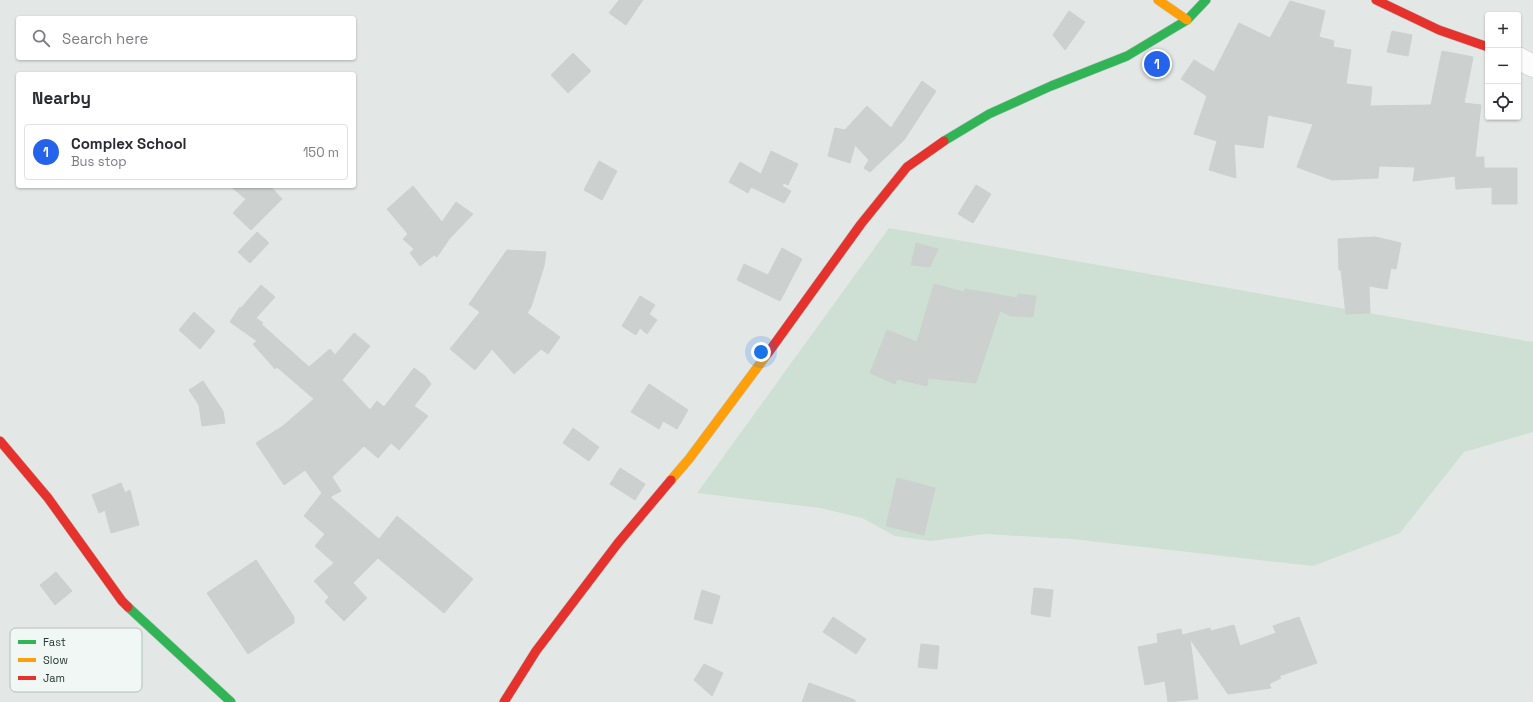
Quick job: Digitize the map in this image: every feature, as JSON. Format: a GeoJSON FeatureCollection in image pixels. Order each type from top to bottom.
{"type":"FeatureCollection","features":[{"type":"Feature","properties":{"kind":"main road"},"geometry":{"type":"LineString","coordinates":[[1158,0],[1186,20]]}},
{"type":"Feature","properties":{"kind":"main road"},"geometry":{"type":"LineString","coordinates":[[504,702],[536,651],[618,544],[689,459],[790,324],[861,224],[907,168],[952,135],[989,114],[1051,86],[1128,56],[1186,20],[1206,0]]}},
{"type":"Feature","properties":{"kind":"main road"},"geometry":{"type":"LineString","coordinates":[[1376,0],[1439,30],[1485,46]]}},
{"type":"Feature","properties":{"kind":"main road"},"geometry":{"type":"LineString","coordinates":[[0,441],[48,498],[122,601],[231,702]]}},
{"type":"Feature","properties":{"kind":"street"},"geometry":{"type":"LineString","coordinates":[[1521,60],[1533,66]]}},
{"type":"Feature","properties":{"kind":"green space"},"geometry":{"type":"Polygon","coordinates":[[[889,228],[1533,342],[1533,432],[1464,452],[1400,533],[1313,566],[1072,539],[985,534],[931,541],[895,536],[862,518],[820,508],[697,493],[889,228]]]}},
{"type":"Feature","properties":{"kind":"building"},"geometry":{"type":"Polygon","coordinates":[[[619,0],[643,0],[626,25],[609,13],[619,0]]]}},
{"type":"Feature","properties":{"kind":"building"},"geometry":{"type":"Polygon","coordinates":[[[1290,1],[1325,11],[1319,37],[1334,41],[1333,47],[1351,50],[1346,84],[1372,87],[1370,106],[1431,105],[1442,51],[1473,57],[1464,103],[1481,105],[1475,157],[1484,157],[1484,168],[1517,168],[1517,204],[1492,204],[1492,187],[1456,189],[1455,176],[1413,181],[1415,167],[1379,166],[1378,178],[1332,180],[1297,167],[1313,124],[1268,115],[1263,148],[1234,144],[1236,178],[1209,170],[1217,141],[1194,134],[1207,96],[1181,79],[1194,60],[1214,72],[1239,23],[1270,38],[1290,1]]]}},
{"type":"Feature","properties":{"kind":"building"},"geometry":{"type":"Polygon","coordinates":[[[1069,11],[1085,22],[1065,50],[1053,35],[1069,11]]]}},
{"type":"Feature","properties":{"kind":"building"},"geometry":{"type":"Polygon","coordinates":[[[1392,31],[1412,35],[1408,56],[1387,52],[1392,31]]]}},
{"type":"Feature","properties":{"kind":"building"},"geometry":{"type":"Polygon","coordinates":[[[573,53],[591,71],[568,93],[551,75],[573,53]]]}},
{"type":"Feature","properties":{"kind":"building"},"geometry":{"type":"Polygon","coordinates":[[[922,81],[936,91],[904,140],[870,172],[864,168],[869,160],[855,145],[850,163],[828,156],[835,128],[845,130],[867,106],[891,128],[922,81]]]}},
{"type":"Feature","properties":{"kind":"building"},"geometry":{"type":"Polygon","coordinates":[[[771,151],[798,164],[788,185],[784,183],[782,186],[791,191],[784,203],[751,187],[748,193],[729,182],[740,162],[761,174],[771,151]]]}},
{"type":"Feature","properties":{"kind":"building"},"geometry":{"type":"Polygon","coordinates":[[[599,161],[617,171],[602,200],[584,190],[599,161]]]}},
{"type":"Feature","properties":{"kind":"building"},"geometry":{"type":"Polygon","coordinates":[[[976,185],[991,194],[973,223],[958,214],[976,185]]]}},
{"type":"Feature","properties":{"kind":"building"},"geometry":{"type":"Polygon","coordinates":[[[413,186],[442,222],[456,202],[473,214],[450,238],[437,257],[434,255],[420,266],[410,253],[414,249],[403,239],[408,234],[387,209],[413,186]]]}},
{"type":"Feature","properties":{"kind":"building"},"geometry":{"type":"Polygon","coordinates":[[[232,188],[272,188],[282,199],[251,230],[233,213],[246,199],[232,188]]]}},
{"type":"Feature","properties":{"kind":"building"},"geometry":{"type":"Polygon","coordinates":[[[257,232],[269,243],[250,263],[238,252],[257,232]]]}},
{"type":"Feature","properties":{"kind":"building"},"geometry":{"type":"Polygon","coordinates":[[[1375,237],[1401,243],[1396,269],[1391,268],[1387,289],[1369,286],[1370,313],[1346,314],[1341,270],[1339,270],[1338,239],[1375,237]]]}},
{"type":"Feature","properties":{"kind":"building"},"geometry":{"type":"Polygon","coordinates":[[[916,243],[938,249],[930,267],[911,265],[916,243]]]}},
{"type":"Feature","properties":{"kind":"building"},"geometry":{"type":"Polygon","coordinates":[[[782,248],[802,259],[780,301],[737,280],[744,264],[768,275],[782,248]]]}},
{"type":"Feature","properties":{"kind":"building"},"geometry":{"type":"Polygon","coordinates":[[[507,250],[546,252],[544,266],[531,307],[527,313],[560,337],[548,354],[541,349],[514,374],[492,349],[475,370],[450,349],[480,312],[469,304],[507,250]]]}},
{"type":"Feature","properties":{"kind":"building"},"geometry":{"type":"Polygon","coordinates":[[[934,284],[964,292],[965,289],[1017,298],[1018,294],[1036,296],[1033,317],[1011,316],[1000,311],[976,383],[928,378],[927,386],[897,379],[895,384],[870,373],[887,330],[917,342],[934,284]]]}},
{"type":"Feature","properties":{"kind":"building"},"geometry":{"type":"Polygon","coordinates":[[[261,285],[275,297],[256,318],[309,367],[330,349],[335,355],[354,333],[370,346],[342,380],[370,410],[377,401],[384,407],[414,368],[425,376],[431,384],[414,406],[428,416],[399,450],[391,443],[378,458],[364,446],[332,477],[341,491],[330,497],[379,539],[397,516],[473,579],[444,613],[378,558],[353,583],[367,598],[344,621],[325,602],[329,597],[314,581],[334,563],[315,546],[325,534],[304,516],[322,493],[305,470],[284,485],[256,443],[283,426],[314,399],[277,367],[275,369],[253,344],[257,341],[230,322],[240,307],[241,308],[261,285]]]}},
{"type":"Feature","properties":{"kind":"building"},"geometry":{"type":"Polygon","coordinates":[[[640,296],[655,305],[649,314],[657,320],[647,334],[640,328],[636,335],[622,326],[640,296]]]}},
{"type":"Feature","properties":{"kind":"building"},"geometry":{"type":"Polygon","coordinates":[[[194,312],[215,331],[200,349],[179,330],[194,312]]]}},
{"type":"Feature","properties":{"kind":"building"},"geometry":{"type":"Polygon","coordinates":[[[203,381],[223,411],[225,423],[202,426],[199,405],[189,390],[203,381]]]}},
{"type":"Feature","properties":{"kind":"building"},"geometry":{"type":"Polygon","coordinates":[[[649,384],[688,410],[677,429],[663,421],[659,429],[631,412],[649,384]]]}},
{"type":"Feature","properties":{"kind":"building"},"geometry":{"type":"Polygon","coordinates":[[[573,428],[599,447],[589,461],[563,443],[573,428]]]}},
{"type":"Feature","properties":{"kind":"building"},"geometry":{"type":"Polygon","coordinates":[[[620,468],[645,484],[635,500],[610,484],[620,468]]]}},
{"type":"Feature","properties":{"kind":"building"},"geometry":{"type":"Polygon","coordinates":[[[897,478],[935,488],[924,535],[886,526],[897,478]]]}},
{"type":"Feature","properties":{"kind":"building"},"geometry":{"type":"Polygon","coordinates":[[[121,483],[125,493],[130,490],[139,525],[111,533],[105,510],[99,513],[92,495],[121,483]]]}},
{"type":"Feature","properties":{"kind":"building"},"geometry":{"type":"Polygon","coordinates":[[[256,560],[294,617],[294,623],[248,654],[207,593],[256,560]]]}},
{"type":"Feature","properties":{"kind":"building"},"geometry":{"type":"Polygon","coordinates":[[[56,572],[72,591],[55,605],[40,585],[56,572]]]}},
{"type":"Feature","properties":{"kind":"building"},"geometry":{"type":"Polygon","coordinates":[[[1034,588],[1053,590],[1050,617],[1031,614],[1034,588]]]}},
{"type":"Feature","properties":{"kind":"building"},"geometry":{"type":"Polygon","coordinates":[[[702,590],[720,596],[712,624],[694,619],[702,590]]]}},
{"type":"Feature","properties":{"kind":"building"},"geometry":{"type":"Polygon","coordinates":[[[833,617],[866,639],[856,654],[823,632],[833,617]]]}},
{"type":"Feature","properties":{"kind":"building"},"geometry":{"type":"Polygon","coordinates":[[[1299,617],[1317,663],[1279,676],[1281,678],[1269,684],[1271,688],[1228,694],[1190,639],[1198,699],[1168,702],[1165,681],[1145,685],[1138,647],[1158,643],[1157,634],[1181,629],[1182,635],[1210,628],[1211,631],[1234,625],[1240,646],[1276,633],[1273,626],[1299,617]]]}},
{"type":"Feature","properties":{"kind":"building"},"geometry":{"type":"Polygon","coordinates":[[[921,644],[939,646],[937,669],[918,667],[921,644]]]}},
{"type":"Feature","properties":{"kind":"building"},"geometry":{"type":"Polygon","coordinates":[[[704,664],[723,673],[712,696],[694,680],[704,664]]]}},
{"type":"Feature","properties":{"kind":"building"},"geometry":{"type":"Polygon","coordinates":[[[809,683],[855,700],[855,702],[802,702],[809,683]]]}},
{"type":"Feature","properties":{"kind":"traffic: fast"},"geometry":{"type":"LineString","coordinates":[[944,141],[989,114],[1051,86],[1127,56],[1187,20],[1206,0]]}},
{"type":"Feature","properties":{"kind":"traffic: fast"},"geometry":{"type":"LineString","coordinates":[[128,607],[231,702]]}},
{"type":"Feature","properties":{"kind":"traffic: slow"},"geometry":{"type":"LineString","coordinates":[[1158,0],[1187,20]]}},
{"type":"Feature","properties":{"kind":"traffic: slow"},"geometry":{"type":"LineString","coordinates":[[671,480],[689,459],[768,353]]}},
{"type":"Feature","properties":{"kind":"traffic: jam"},"geometry":{"type":"LineString","coordinates":[[1376,0],[1439,30],[1485,46]]}},
{"type":"Feature","properties":{"kind":"traffic: jam"},"geometry":{"type":"LineString","coordinates":[[768,353],[861,224],[907,167],[944,141]]}},
{"type":"Feature","properties":{"kind":"traffic: jam"},"geometry":{"type":"LineString","coordinates":[[0,441],[48,498],[122,601],[128,607]]}},
{"type":"Feature","properties":{"kind":"traffic: jam"},"geometry":{"type":"LineString","coordinates":[[504,702],[536,651],[618,543],[671,480]]}},
{"type":"Feature","properties":{"kind":"place","name":"Complex School"},"geometry":{"type":"Point","coordinates":[1157,64]}}]}
